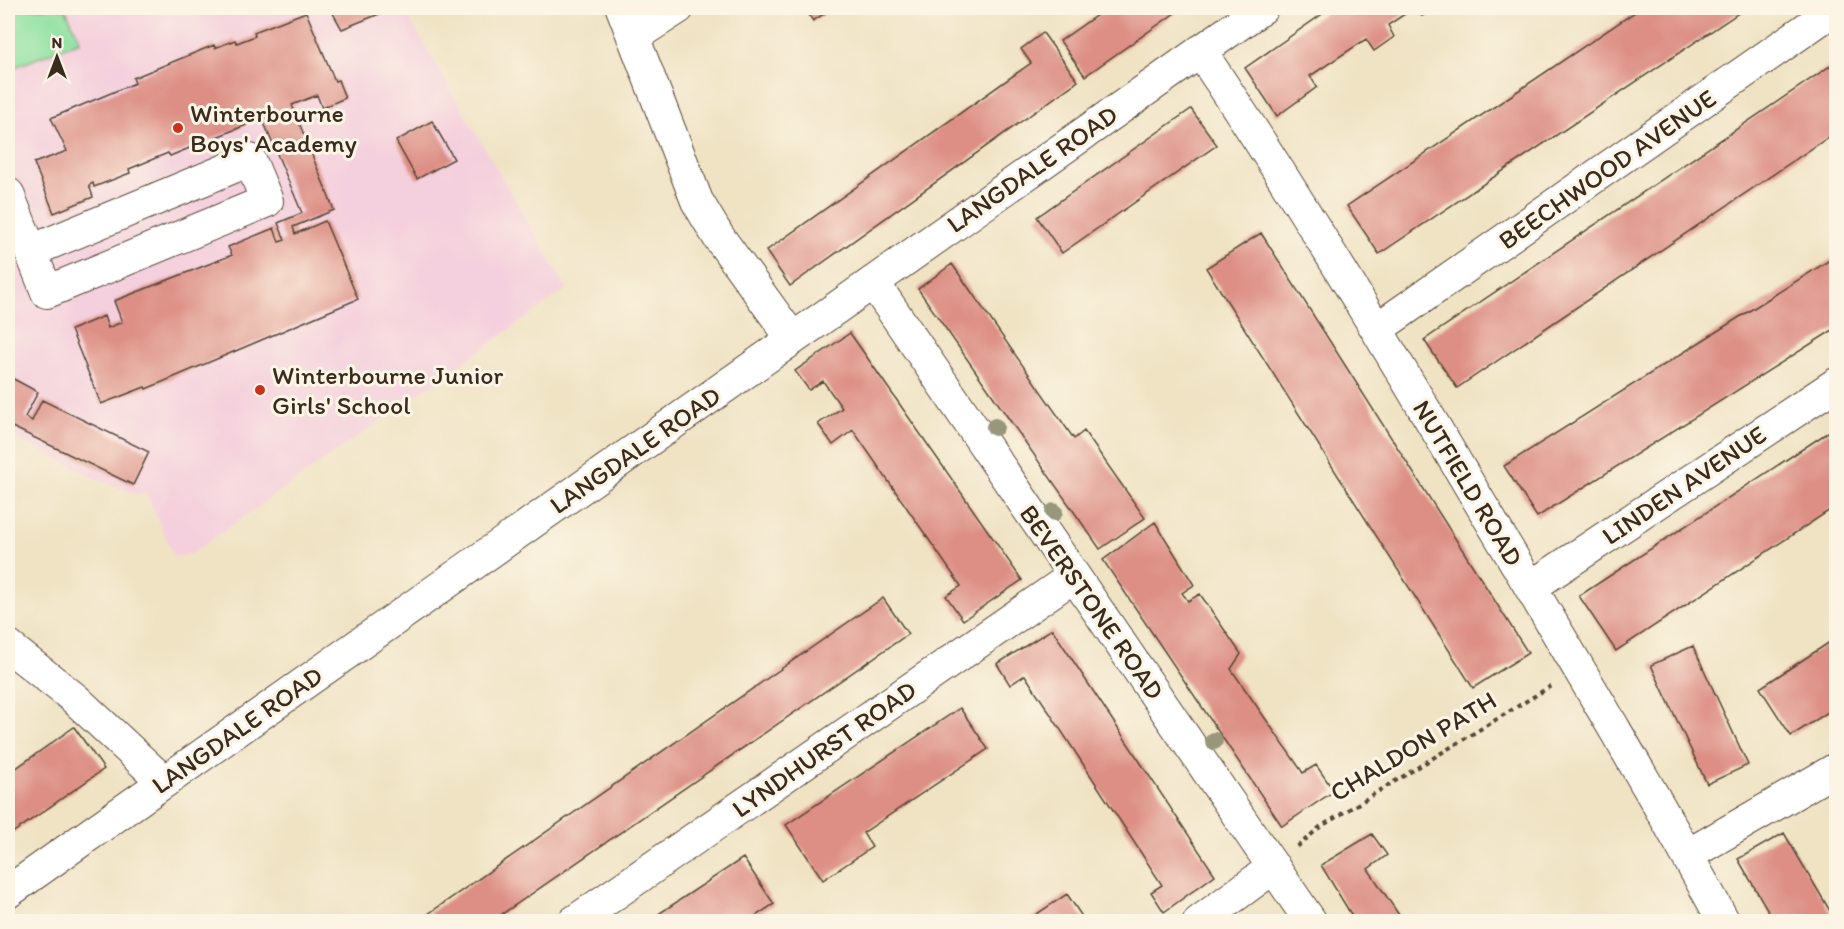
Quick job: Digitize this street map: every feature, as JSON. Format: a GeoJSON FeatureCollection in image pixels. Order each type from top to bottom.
{"type":"FeatureCollection","features":[{"type":"Feature","properties":{"kind":"street"},"geometry":{"type":"LineString","coordinates":[[622,8],[702,212],[792,338]]}},
{"type":"Feature","properties":{"kind":"street"},"geometry":{"type":"LineString","coordinates":[[633,37],[678,8]]}},
{"type":"Feature","properties":{"kind":"street","name":"LANGDALE ROAD"},"geometry":{"type":"LineString","coordinates":[[8,892],[1262,8]]}},
{"type":"Feature","properties":{"kind":"street","name":"BEECHWOOD AVENUE"},"geometry":{"type":"LineString","coordinates":[[1377,329],[1836,8]]}},
{"type":"Feature","properties":{"kind":"street","name":"NUTFIELD ROAD"},"geometry":{"type":"LineString","coordinates":[[1200,51],[1280,171],[1377,329],[1580,668],[1724,921]]}},
{"type":"Feature","properties":{"kind":"street"},"geometry":{"type":"LineString","coordinates":[[8,194],[46,292],[267,201],[250,160],[31,251]]}},
{"type":"Feature","properties":{"kind":"street","name":"BEVERSTONE ROAD"},"geometry":{"type":"LineString","coordinates":[[873,282],[1311,921]]}},
{"type":"Feature","properties":{"kind":"street","name":"LINDEN AVENUE"},"geometry":{"type":"LineString","coordinates":[[1531,587],[1836,384]]}},
{"type":"Feature","properties":{"kind":"street","name":"LYNDHURST ROAD"},"geometry":{"type":"LineString","coordinates":[[574,921],[1074,576]]}},
{"type":"Feature","properties":{"kind":"street"},"geometry":{"type":"LineString","coordinates":[[8,646],[74,698],[164,782]]}},
{"type":"Feature","properties":{"kind":"street"},"geometry":{"type":"LineString","coordinates":[[1688,855],[1836,769]]}},
{"type":"Feature","properties":{"kind":"street"},"geometry":{"type":"LineString","coordinates":[[1199,921],[1274,867]]}},
{"type":"Feature","properties":{"kind":"path","name":"CHALDON PATH"},"geometry":{"type":"LineString","coordinates":[[1274,867],[1320,827],[1580,668]]}},
{"type":"Feature","properties":{"kind":"shaded area"},"geometry":{"type":"Polygon","coordinates":[[[8,8],[403,8],[567,289],[191,554],[174,557],[146,492],[139,495],[99,480],[8,434],[8,8]]]}},
{"type":"Feature","properties":{"kind":"green space"},"geometry":{"type":"Polygon","coordinates":[[[13,8],[65,8],[80,41],[8,70],[8,10],[13,8]]]}},
{"type":"Feature","properties":{"kind":"building"},"geometry":{"type":"Polygon","coordinates":[[[330,8],[394,8],[342,29],[330,8]]]}},
{"type":"Feature","properties":{"kind":"building"},"geometry":{"type":"Polygon","coordinates":[[[804,8],[833,8],[813,21],[804,8]]]}},
{"type":"Feature","properties":{"kind":"building"},"geometry":{"type":"Polygon","coordinates":[[[1107,8],[1182,8],[1085,76],[1060,41],[1107,8]]]}},
{"type":"Feature","properties":{"kind":"building"},"geometry":{"type":"Polygon","coordinates":[[[1331,8],[1414,8],[1388,25],[1394,37],[1374,51],[1366,39],[1310,76],[1317,87],[1277,116],[1245,68],[1331,8]]]}},
{"type":"Feature","properties":{"kind":"building"},"geometry":{"type":"Polygon","coordinates":[[[1414,8],[1435,8],[1422,16],[1414,8]]]}},
{"type":"Feature","properties":{"kind":"building"},"geometry":{"type":"Polygon","coordinates":[[[1641,8],[1746,8],[1379,254],[1347,206],[1641,8]]]}},
{"type":"Feature","properties":{"kind":"building"},"geometry":{"type":"Polygon","coordinates":[[[306,12],[335,81],[338,80],[345,98],[322,108],[317,95],[292,105],[334,210],[293,227],[295,234],[325,221],[358,299],[146,389],[145,387],[101,404],[71,330],[104,316],[108,328],[122,322],[114,301],[232,255],[228,247],[274,228],[279,242],[285,240],[278,223],[302,213],[264,123],[265,113],[244,121],[246,125],[170,156],[168,153],[129,169],[130,173],[94,187],[93,183],[89,185],[93,197],[54,213],[34,163],[67,151],[51,118],[135,83],[133,78],[214,45],[215,48],[235,40],[237,43],[255,36],[254,32],[306,12]]]}},
{"type":"Feature","properties":{"kind":"building"},"geometry":{"type":"Polygon","coordinates":[[[1043,33],[1078,81],[790,286],[766,251],[1031,63],[1021,49],[1043,33]]]}},
{"type":"Feature","properties":{"kind":"building"},"geometry":{"type":"Polygon","coordinates":[[[1836,62],[1836,132],[1457,388],[1424,340],[1836,62]]]}},
{"type":"Feature","properties":{"kind":"building"},"geometry":{"type":"Polygon","coordinates":[[[1191,109],[1217,145],[1062,253],[1037,217],[1191,109]]]}},
{"type":"Feature","properties":{"kind":"building"},"geometry":{"type":"Polygon","coordinates":[[[432,121],[454,159],[417,179],[396,141],[432,121]]]}},
{"type":"Feature","properties":{"kind":"building"},"geometry":{"type":"Polygon","coordinates":[[[1261,233],[1528,653],[1473,688],[1206,268],[1261,233]]]}},
{"type":"Feature","properties":{"kind":"building"},"geometry":{"type":"Polygon","coordinates":[[[1836,256],[1836,328],[1537,517],[1504,466],[1836,256]]]}},
{"type":"Feature","properties":{"kind":"building"},"geometry":{"type":"Polygon","coordinates":[[[952,264],[1074,439],[1084,431],[1145,518],[1100,549],[918,289],[952,264]]]}},
{"type":"Feature","properties":{"kind":"building"},"geometry":{"type":"Polygon","coordinates":[[[850,333],[1022,580],[963,620],[946,596],[961,586],[853,430],[833,445],[818,424],[842,408],[823,381],[809,390],[795,371],[850,333]]]}},
{"type":"Feature","properties":{"kind":"building"},"geometry":{"type":"Polygon","coordinates":[[[8,376],[38,392],[25,417],[32,421],[42,400],[149,452],[133,485],[8,425],[8,376]]]}},
{"type":"Feature","properties":{"kind":"building"},"geometry":{"type":"Polygon","coordinates":[[[1836,427],[1836,506],[1616,651],[1579,596],[1836,427]]]}},
{"type":"Feature","properties":{"kind":"building"},"geometry":{"type":"Polygon","coordinates":[[[1155,522],[1194,585],[1182,593],[1188,601],[1200,594],[1241,654],[1231,669],[1303,773],[1316,765],[1334,791],[1282,826],[1103,560],[1155,522]]]}},
{"type":"Feature","properties":{"kind":"building"},"geometry":{"type":"Polygon","coordinates":[[[883,598],[908,634],[492,921],[418,921],[883,598]]]}},
{"type":"Feature","properties":{"kind":"building"},"geometry":{"type":"Polygon","coordinates":[[[1052,629],[1215,875],[1164,912],[1151,892],[1162,885],[1025,675],[1010,685],[997,664],[1052,629]]]}},
{"type":"Feature","properties":{"kind":"building"},"geometry":{"type":"Polygon","coordinates":[[[1836,638],[1836,707],[1791,736],[1760,688],[1836,638]]]}},
{"type":"Feature","properties":{"kind":"building"},"geometry":{"type":"Polygon","coordinates":[[[1693,646],[1748,765],[1707,784],[1651,665],[1693,646]]]}},
{"type":"Feature","properties":{"kind":"building"},"geometry":{"type":"Polygon","coordinates":[[[960,708],[988,749],[863,833],[872,847],[823,880],[786,825],[960,708]]]}},
{"type":"Feature","properties":{"kind":"building"},"geometry":{"type":"Polygon","coordinates":[[[74,727],[104,769],[8,836],[8,774],[74,727]]]}},
{"type":"Feature","properties":{"kind":"building"},"geometry":{"type":"Polygon","coordinates":[[[1784,833],[1836,921],[1774,921],[1738,859],[1784,833]]]}},
{"type":"Feature","properties":{"kind":"building"},"geometry":{"type":"Polygon","coordinates":[[[1372,834],[1387,855],[1368,869],[1403,921],[1355,921],[1321,865],[1372,834]]]}},
{"type":"Feature","properties":{"kind":"building"},"geometry":{"type":"Polygon","coordinates":[[[743,858],[774,904],[748,921],[648,921],[743,858]]]}},
{"type":"Feature","properties":{"kind":"building"},"geometry":{"type":"Polygon","coordinates":[[[1067,894],[1085,921],[1026,921],[1067,894]]]}},
{"type":"Feature","properties":{"kind":"place","name":"Winterbourne Boys' Academy"},"geometry":{"type":"Point","coordinates":[178,128]}},
{"type":"Feature","properties":{"kind":"place","name":"Winterbourne Junior Girls' School"},"geometry":{"type":"Point","coordinates":[260,390]}}]}
